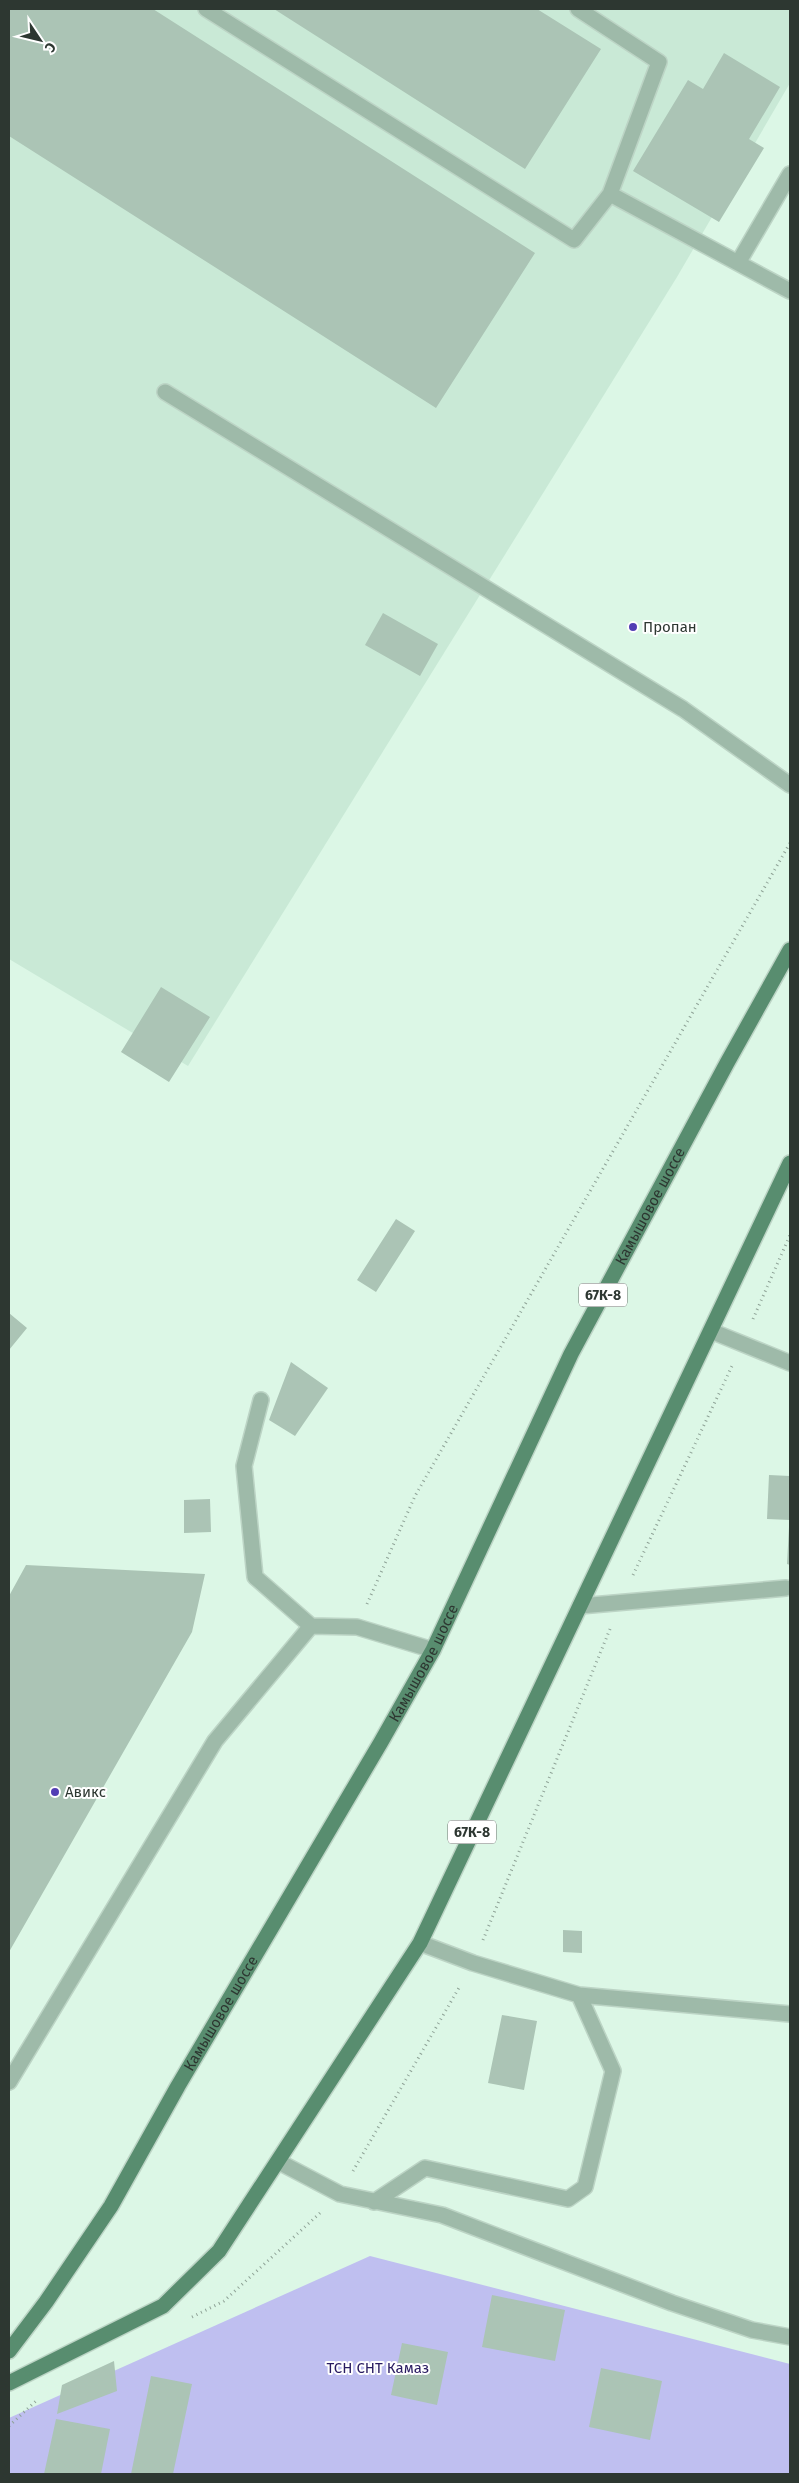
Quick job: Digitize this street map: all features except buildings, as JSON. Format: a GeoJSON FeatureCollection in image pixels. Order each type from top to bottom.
{"type":"FeatureCollection","features":[{"type":"Feature","properties":{"kind":"main road","name":"Камышовое шоссе"},"geometry":{"type":"LineString","coordinates":[[9,2350],[46,2302],[112,2206],[178,2086],[381,1742],[433,1650],[571,1354],[727,1063],[790,950]]}},
{"type":"Feature","properties":{"kind":"main road","name":"67К-8"},"geometry":{"type":"LineString","coordinates":[[9,2383],[163,2306],[219,2251],[420,1943],[790,1163]]}},
{"type":"Feature","properties":{"kind":"lane"},"geometry":{"type":"LineString","coordinates":[[206,9],[574,240],[610,194],[660,62],[578,9]]}},
{"type":"Feature","properties":{"kind":"lane"},"geometry":{"type":"LineString","coordinates":[[738,263],[790,174]]}},
{"type":"Feature","properties":{"kind":"lane"},"geometry":{"type":"LineString","coordinates":[[610,194],[790,291]]}},
{"type":"Feature","properties":{"kind":"lane"},"geometry":{"type":"LineString","coordinates":[[165,392],[683,709],[790,785]]}},
{"type":"Feature","properties":{"kind":"lane"},"geometry":{"type":"LineString","coordinates":[[710,1330],[790,1363]]}},
{"type":"Feature","properties":{"kind":"lane"},"geometry":{"type":"LineString","coordinates":[[261,1400],[244,1466],[255,1577],[311,1626],[357,1626],[433,1650]]}},
{"type":"Feature","properties":{"kind":"lane"},"geometry":{"type":"LineString","coordinates":[[580,1606],[786,1588]]}},
{"type":"Feature","properties":{"kind":"lane"},"geometry":{"type":"LineString","coordinates":[[9,2082],[215,1741],[311,1626]]}},
{"type":"Feature","properties":{"kind":"lane"},"geometry":{"type":"LineString","coordinates":[[420,1943],[473,1963],[579,1995],[790,2014]]}},
{"type":"Feature","properties":{"kind":"lane"},"geometry":{"type":"LineString","coordinates":[[374,2202],[425,2168],[568,2199],[585,2187],[613,2071],[579,1995]]}},
{"type":"Feature","properties":{"kind":"lane"},"geometry":{"type":"LineString","coordinates":[[278,2162],[340,2194],[442,2216],[672,2303],[752,2330],[790,2337]]}},
{"type":"Feature","properties":{"kind":"path"},"geometry":{"type":"LineString","coordinates":[[357,1626],[415,1496],[790,843]]}},
{"type":"Feature","properties":{"kind":"shaded area"},"geometry":{"type":"Polygon","coordinates":[[[9,9],[790,9],[790,83],[677,277],[188,1066],[9,959],[9,9]]]}},
{"type":"Feature","properties":{"kind":"green space","name":"ТСН СНТ Камаз"},"geometry":{"type":"Polygon","coordinates":[[[370,2256],[790,2364],[790,2474],[9,2474],[9,2418],[370,2256]]]}},
{"type":"Feature","properties":{"kind":"place","name":"Пропан"},"geometry":{"type":"Point","coordinates":[633,627]}},
{"type":"Feature","properties":{"kind":"place","name":"Авикс"},"geometry":{"type":"Point","coordinates":[55,1792]}}]}
